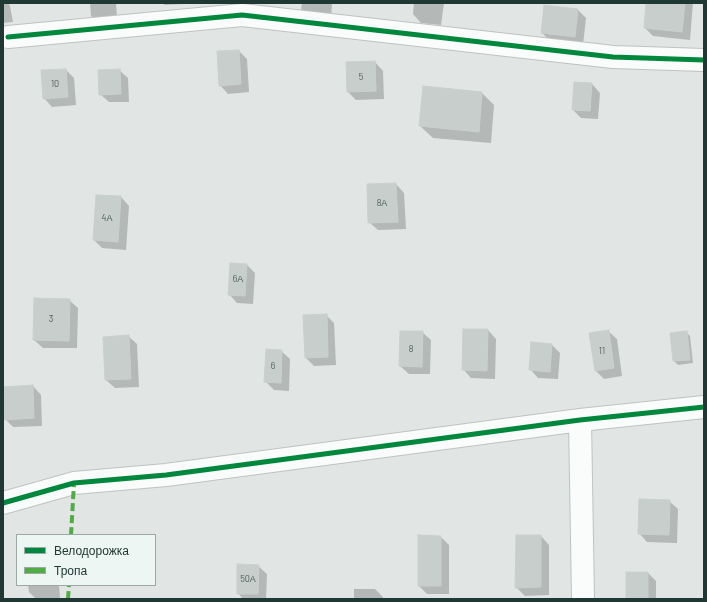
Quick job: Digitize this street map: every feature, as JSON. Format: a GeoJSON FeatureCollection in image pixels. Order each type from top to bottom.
{"type":"FeatureCollection","features":[{"type":"Feature","properties":{"kind":"street"},"geometry":{"type":"LineString","coordinates":[[8,37],[242,15],[613,57],[704,60]]}},
{"type":"Feature","properties":{"kind":"street"},"geometry":{"type":"LineString","coordinates":[[3,503],[74,483],[166,475],[580,420],[704,407]]}},
{"type":"Feature","properties":{"kind":"street"},"geometry":{"type":"LineString","coordinates":[[580,420],[583,599]]}},
{"type":"Feature","properties":{"kind":"building"},"geometry":{"type":"Polygon","coordinates":[[[646,3],[685,3],[682,32],[644,28],[646,3]]]}},
{"type":"Feature","properties":{"kind":"building"},"geometry":{"type":"Polygon","coordinates":[[[544,5],[578,9],[575,37],[541,33],[544,5]]]}},
{"type":"Feature","properties":{"kind":"building"},"geometry":{"type":"Polygon","coordinates":[[[239,50],[241,84],[219,86],[217,51],[239,50]]]}},
{"type":"Feature","properties":{"kind":"building"},"geometry":{"type":"Polygon","coordinates":[[[375,61],[376,91],[347,92],[346,62],[375,61]]]}},
{"type":"Feature","properties":{"kind":"building"},"geometry":{"type":"Polygon","coordinates":[[[66,69],[68,97],[43,99],[41,70],[66,69]]]}},
{"type":"Feature","properties":{"kind":"building"},"geometry":{"type":"Polygon","coordinates":[[[120,69],[121,94],[99,95],[98,70],[120,69]]]}},
{"type":"Feature","properties":{"kind":"building"},"geometry":{"type":"Polygon","coordinates":[[[574,82],[592,83],[590,111],[572,110],[574,82]]]}},
{"type":"Feature","properties":{"kind":"building"},"geometry":{"type":"Polygon","coordinates":[[[423,86],[482,92],[479,132],[419,126],[423,86]]]}},
{"type":"Feature","properties":{"kind":"building"},"geometry":{"type":"Polygon","coordinates":[[[396,183],[398,222],[368,223],[367,184],[396,183]]]}},
{"type":"Feature","properties":{"kind":"building"},"geometry":{"type":"Polygon","coordinates":[[[96,195],[121,196],[118,242],[93,240],[96,195]]]}},
{"type":"Feature","properties":{"kind":"building"},"geometry":{"type":"Polygon","coordinates":[[[230,263],[247,264],[245,296],[228,295],[230,263]]]}},
{"type":"Feature","properties":{"kind":"building"},"geometry":{"type":"Polygon","coordinates":[[[34,298],[70,299],[69,341],[33,340],[34,298]]]}},
{"type":"Feature","properties":{"kind":"building"},"geometry":{"type":"Polygon","coordinates":[[[327,314],[328,357],[305,358],[303,315],[327,314]]]}},
{"type":"Feature","properties":{"kind":"building"},"geometry":{"type":"Polygon","coordinates":[[[463,329],[488,329],[487,371],[462,370],[463,329]]]}},
{"type":"Feature","properties":{"kind":"building"},"geometry":{"type":"Polygon","coordinates":[[[609,330],[614,368],[595,371],[589,333],[609,330]]]}},
{"type":"Feature","properties":{"kind":"building"},"geometry":{"type":"Polygon","coordinates":[[[400,331],[423,331],[422,367],[399,366],[400,331]]]}},
{"type":"Feature","properties":{"kind":"building"},"geometry":{"type":"Polygon","coordinates":[[[687,331],[690,360],[673,361],[670,333],[687,331]]]}},
{"type":"Feature","properties":{"kind":"building"},"geometry":{"type":"Polygon","coordinates":[[[129,335],[131,379],[105,380],[103,337],[129,335]]]}},
{"type":"Feature","properties":{"kind":"building"},"geometry":{"type":"Polygon","coordinates":[[[531,342],[552,344],[550,372],[529,370],[531,342]]]}},
{"type":"Feature","properties":{"kind":"building"},"geometry":{"type":"Polygon","coordinates":[[[266,349],[282,350],[281,383],[264,382],[266,349]]]}},
{"type":"Feature","properties":{"kind":"building"},"geometry":{"type":"Polygon","coordinates":[[[33,385],[34,418],[4,420],[3,387],[33,385]]]}},
{"type":"Feature","properties":{"kind":"building"},"geometry":{"type":"Polygon","coordinates":[[[639,499],[670,500],[669,535],[638,534],[639,499]]]}},
{"type":"Feature","properties":{"kind":"building"},"geometry":{"type":"Polygon","coordinates":[[[418,535],[441,536],[441,586],[418,586],[418,535]]]}},
{"type":"Feature","properties":{"kind":"building"},"geometry":{"type":"Polygon","coordinates":[[[516,535],[541,535],[541,587],[515,588],[516,535]]]}},
{"type":"Feature","properties":{"kind":"building"},"geometry":{"type":"Polygon","coordinates":[[[237,564],[259,565],[258,594],[237,594],[237,564]]]}},
{"type":"Feature","properties":{"kind":"building"},"geometry":{"type":"Polygon","coordinates":[[[626,572],[648,572],[648,598],[626,599],[626,572]]]}},
{"type":"Feature","properties":{"kind":"marked path"},"geometry":{"type":"LineString","coordinates":[[71,534],[74,483]]}},
{"type":"Feature","properties":{"kind":"marked path"},"geometry":{"type":"LineString","coordinates":[[68,599],[69,586]]}},
{"type":"Feature","properties":{"kind":"cycle path"},"geometry":{"type":"LineString","coordinates":[[8,37],[242,15],[613,57],[704,60]]}},
{"type":"Feature","properties":{"kind":"cycle path"},"geometry":{"type":"LineString","coordinates":[[3,503],[74,483],[166,475],[580,420],[704,407]]}}]}
